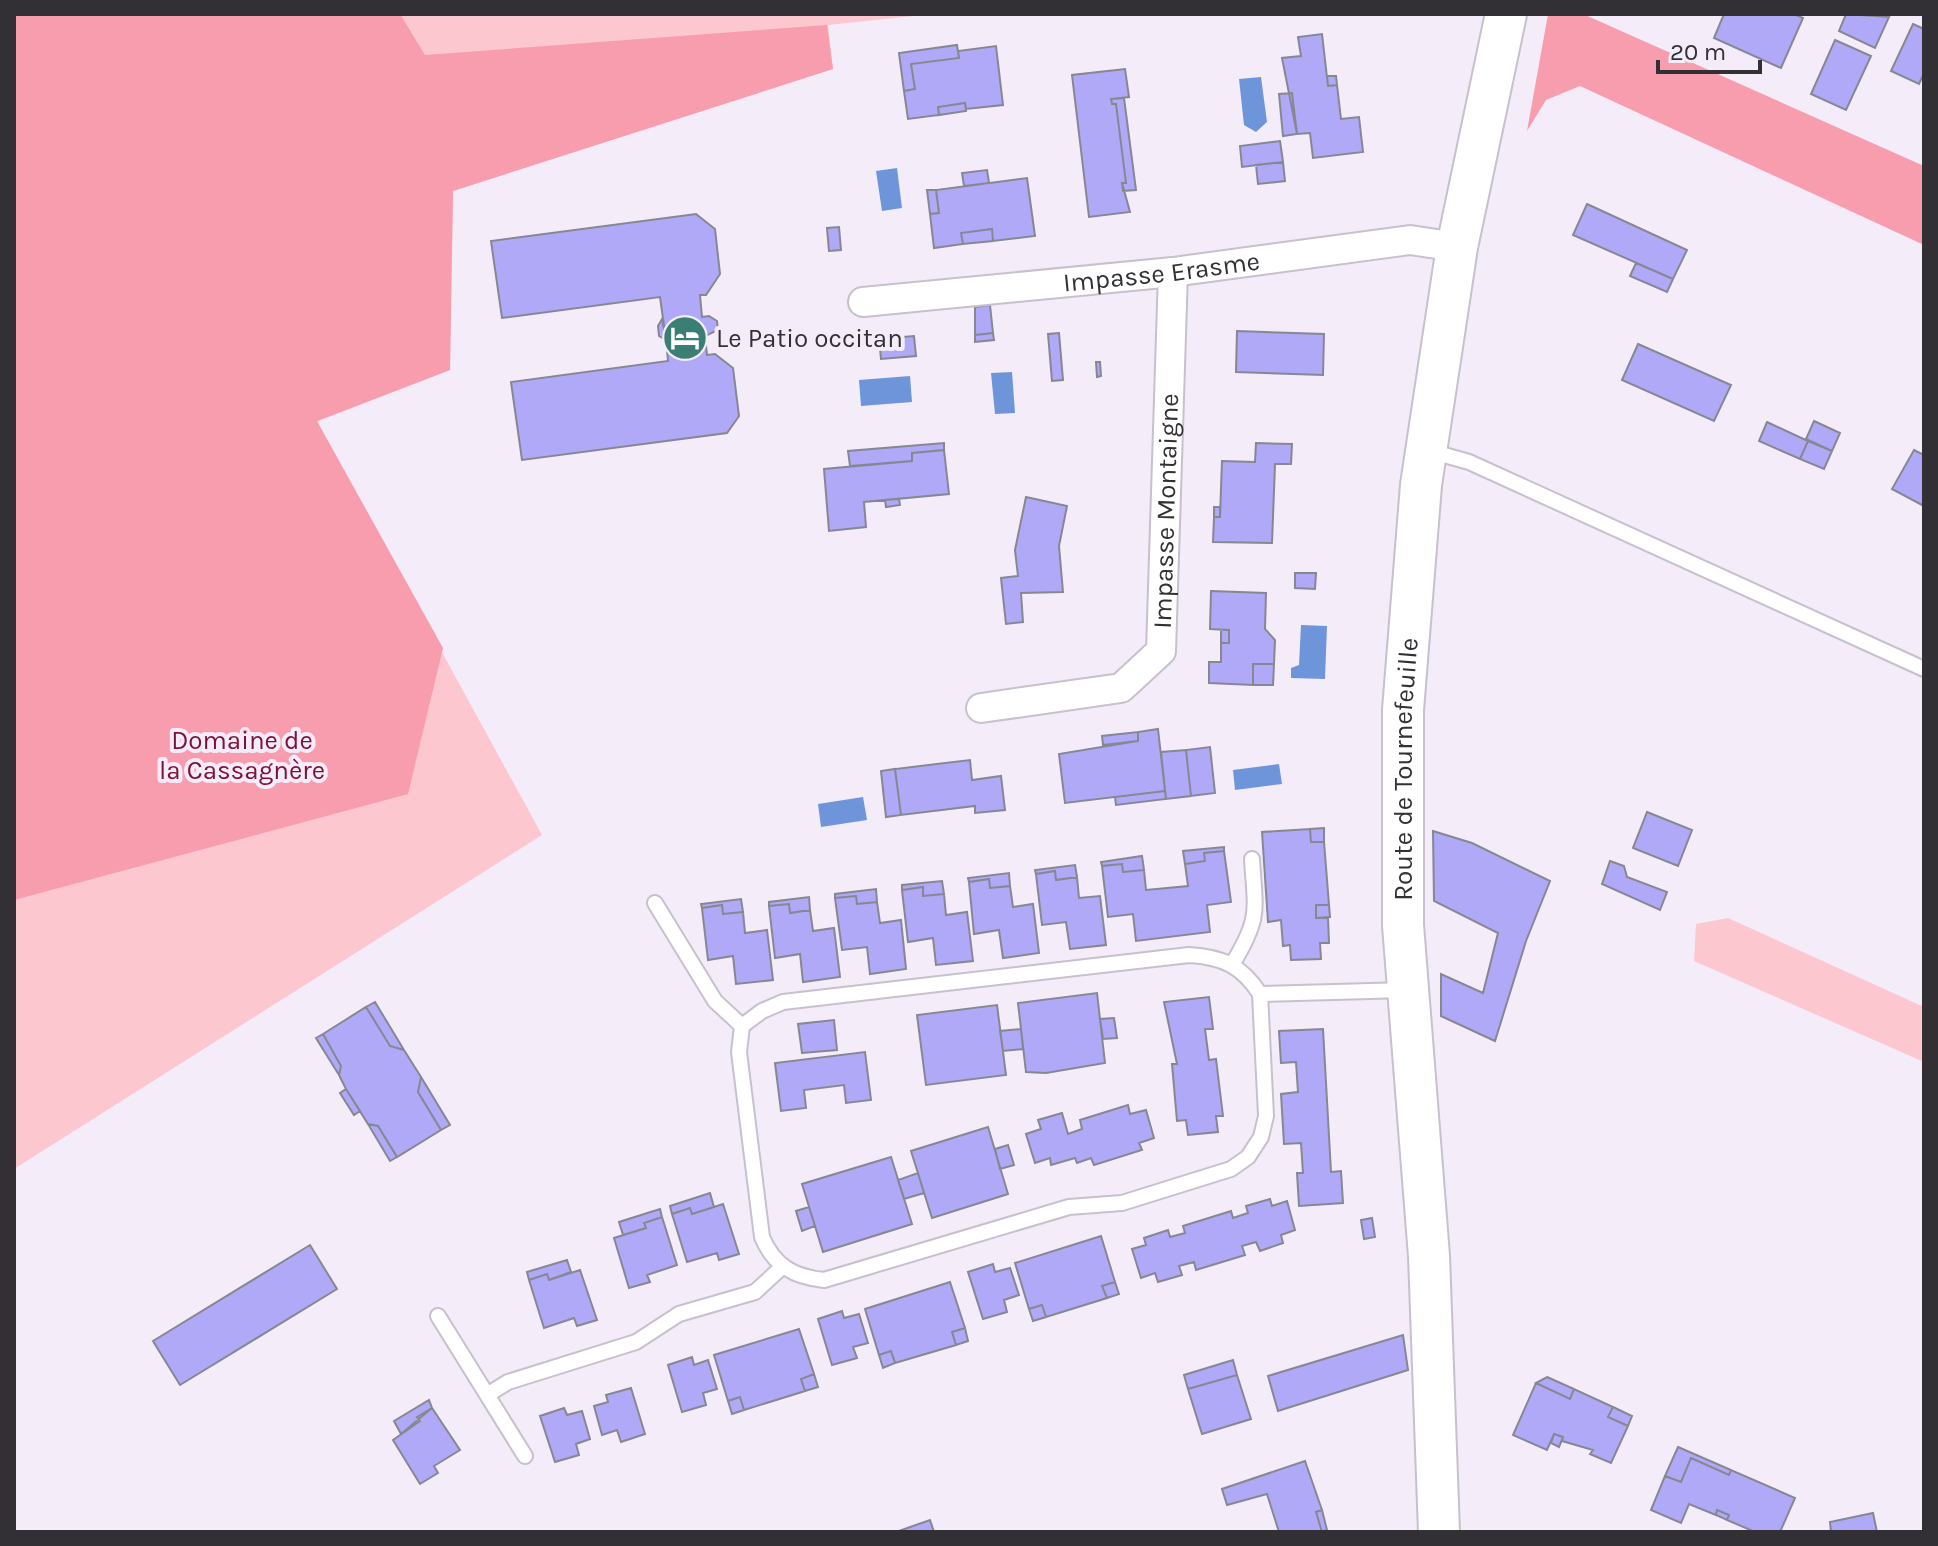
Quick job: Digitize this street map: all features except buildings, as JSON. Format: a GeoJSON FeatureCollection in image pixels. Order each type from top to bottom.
{"type":"FeatureCollection","features":[{"type":"Feature","properties":{"kind":"street","name":"Route de Tournefeuille"},"geometry":{"type":"LineString","coordinates":[[1439,1532],[1429,1256],[1403,925],[1403,710],[1411,585],[1426,449],[1457,247],[1506,14]]}},
{"type":"Feature","properties":{"kind":"street","name":"Impasse Erasme"},"geometry":{"type":"LineString","coordinates":[[863,302],[1173,272],[1410,240],[1457,247]]}},
{"type":"Feature","properties":{"kind":"street","name":"Impasse Montaigne"},"geometry":{"type":"LineString","coordinates":[[981,708],[1121,688],[1161,651],[1173,272]]}},
{"type":"Feature","properties":{"kind":"lane"},"geometry":{"type":"LineString","coordinates":[[1426,449],[1469,462],[1924,669]]}},
{"type":"Feature","properties":{"kind":"lane"},"geometry":{"type":"LineString","coordinates":[[1233,963],[1252,932],[1255,918],[1252,859]]}},
{"type":"Feature","properties":{"kind":"lane"},"geometry":{"type":"LineString","coordinates":[[655,903],[715,1001],[742,1026]]}},
{"type":"Feature","properties":{"kind":"lane"},"geometry":{"type":"LineString","coordinates":[[1189,955],[1212,956],[1233,963],[1250,978],[1260,994],[1266,1116],[1261,1137],[1248,1157],[1231,1169],[1122,1203],[1069,1207],[824,1280],[802,1278],[782,1267],[770,1255],[762,1237],[739,1052],[742,1026],[762,1011],[783,1002],[1189,955]]}},
{"type":"Feature","properties":{"kind":"lane"},"geometry":{"type":"LineString","coordinates":[[1260,994],[1407,990]]}},
{"type":"Feature","properties":{"kind":"lane"},"geometry":{"type":"LineString","coordinates":[[487,1395],[508,1382],[636,1342],[679,1314],[755,1292],[782,1267]]}},
{"type":"Feature","properties":{"kind":"lane"},"geometry":{"type":"LineString","coordinates":[[438,1316],[525,1456]]}},
{"type":"Feature","properties":{"kind":"green space","name":"Domaine de la Cassagnère"},"geometry":{"type":"Polygon","coordinates":[[[14,14],[932,14],[828,25],[833,69],[453,191],[450,370],[316,422],[542,835],[14,1169],[14,14]]]}},
{"type":"Feature","properties":{"kind":"green space","name":"Domaine de la Cassagnère"},"geometry":{"type":"Polygon","coordinates":[[[14,14],[400,14],[425,55],[827,25],[833,69],[453,191],[450,370],[317,421],[443,648],[408,794],[14,900],[14,14]]]}},
{"type":"Feature","properties":{"kind":"green space"},"geometry":{"type":"Polygon","coordinates":[[[1548,14],[1583,14],[1924,166],[1924,245],[1580,86],[1546,100],[1527,131],[1548,14]]]}},
{"type":"Feature","properties":{"kind":"green space"},"geometry":{"type":"Polygon","coordinates":[[[1728,918],[1924,1007],[1924,1062],[1694,961],[1696,924],[1728,918]]]}},
{"type":"Feature","properties":{"kind":"water"},"geometry":{"type":"Polygon","coordinates":[[[1261,77],[1267,122],[1256,132],[1244,125],[1239,79],[1261,77]]]}},
{"type":"Feature","properties":{"kind":"water"},"geometry":{"type":"Polygon","coordinates":[[[897,168],[902,208],[882,211],[876,171],[897,168]]]}},
{"type":"Feature","properties":{"kind":"water"},"geometry":{"type":"Polygon","coordinates":[[[1012,372],[1015,413],[995,414],[991,373],[1012,372]]]}},
{"type":"Feature","properties":{"kind":"water"},"geometry":{"type":"Polygon","coordinates":[[[910,376],[912,402],[861,406],[859,380],[910,376]]]}},
{"type":"Feature","properties":{"kind":"water"},"geometry":{"type":"Polygon","coordinates":[[[1301,625],[1327,626],[1325,679],[1291,678],[1291,668],[1299,665],[1301,625]]]}},
{"type":"Feature","properties":{"kind":"water"},"geometry":{"type":"Polygon","coordinates":[[[1279,764],[1282,784],[1235,790],[1233,770],[1279,764]]]}},
{"type":"Feature","properties":{"kind":"water"},"geometry":{"type":"Polygon","coordinates":[[[863,797],[867,820],[821,827],[818,804],[863,797]]]}},
{"type":"Feature","properties":{"kind":"place","name":"Le Patio occitan"},"geometry":{"type":"Point","coordinates":[685,338]}}]}
